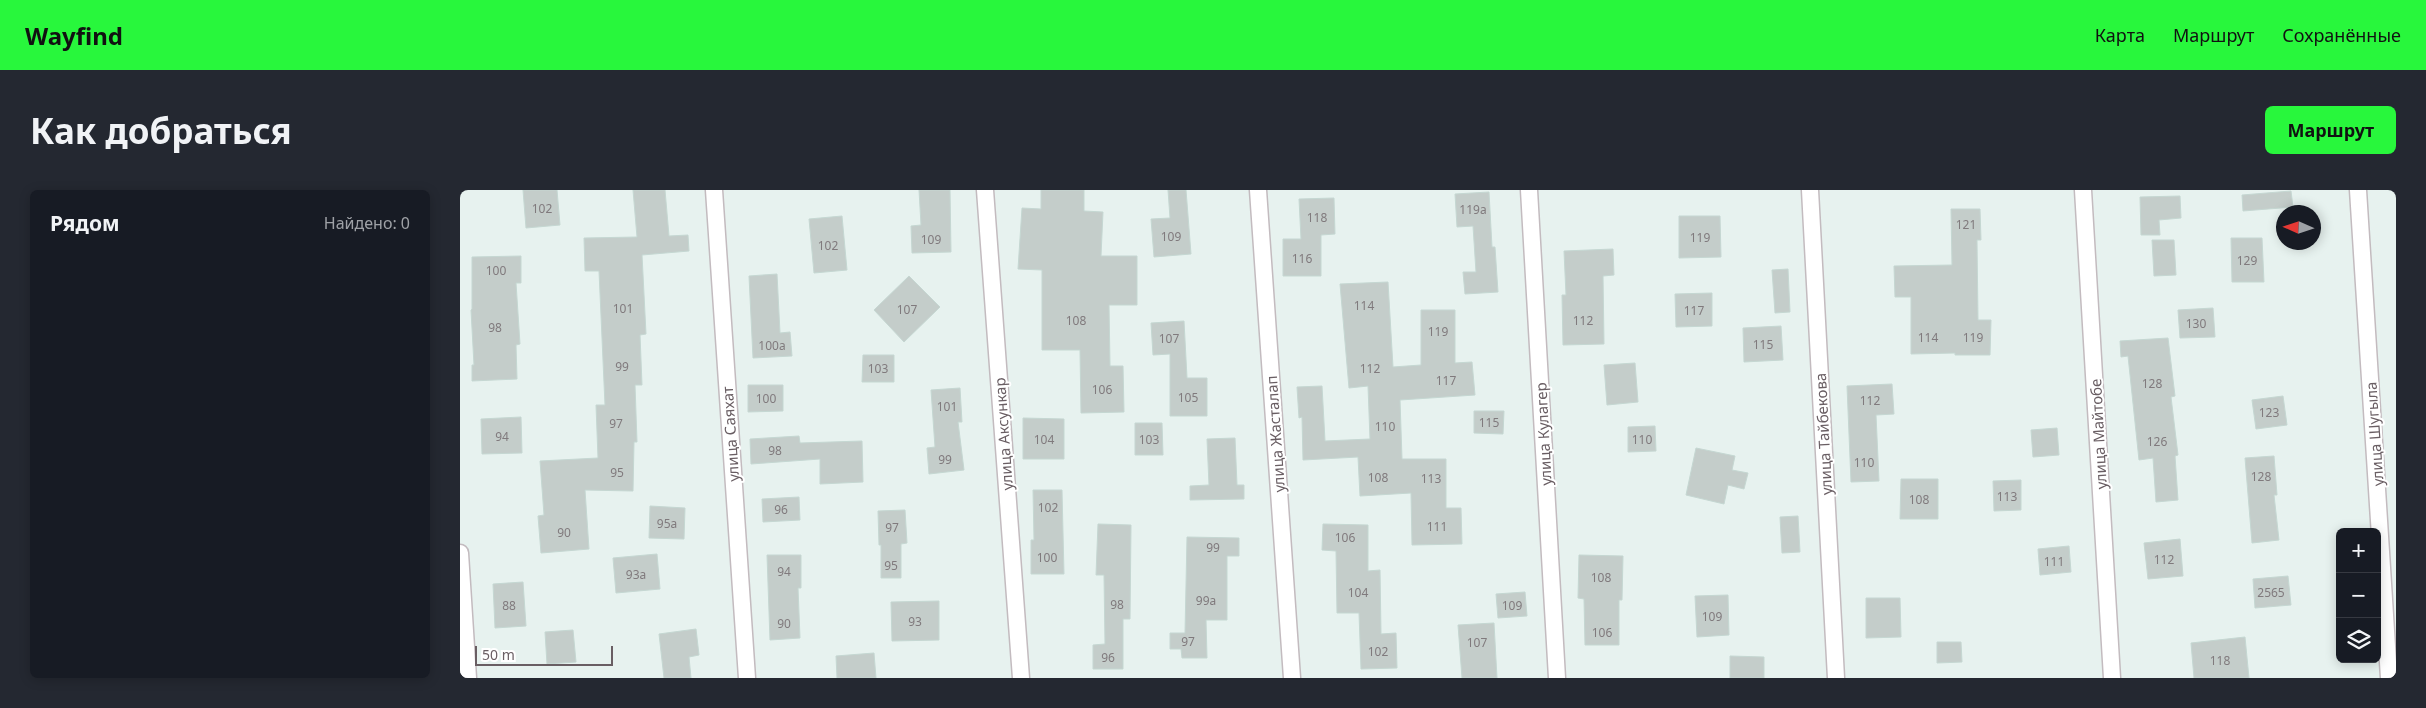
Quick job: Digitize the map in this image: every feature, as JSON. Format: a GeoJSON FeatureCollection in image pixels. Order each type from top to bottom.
{"type":"FeatureCollection","features":[{"type":"Feature","properties":{"kind":"street","name":"улица Саяхат"},"geometry":{"type":"LineString","coordinates":[[714,190],[747,678]]}},
{"type":"Feature","properties":{"kind":"street","name":"улица Аксункар"},"geometry":{"type":"LineString","coordinates":[[985,190],[1021,678]]}},
{"type":"Feature","properties":{"kind":"street","name":"улица Жасталап"},"geometry":{"type":"LineString","coordinates":[[1258,190],[1292,678]]}},
{"type":"Feature","properties":{"kind":"street","name":"улица Кулагер"},"geometry":{"type":"LineString","coordinates":[[1529,190],[1556,678]]}},
{"type":"Feature","properties":{"kind":"street","name":"улица Тайбекова"},"geometry":{"type":"LineString","coordinates":[[1810,190],[1836,678]]}},
{"type":"Feature","properties":{"kind":"street","name":"улица Майтобе"},"geometry":{"type":"LineString","coordinates":[[2083,190],[2112,678]]}},
{"type":"Feature","properties":{"kind":"street","name":"улица Шугыла"},"geometry":{"type":"LineString","coordinates":[[2358,190],[2389,678]]}},
{"type":"Feature","properties":{"kind":"street"},"geometry":{"type":"LineString","coordinates":[[460,553],[468,678]]}},
{"type":"Feature","properties":{"kind":"building"},"geometry":{"type":"Polygon","coordinates":[[[523,190],[557,190],[560,225],[526,228],[523,190]]]}},
{"type":"Feature","properties":{"kind":"building"},"geometry":{"type":"Polygon","coordinates":[[[633,190],[665,190],[669,236],[688,235],[689,251],[642,255],[646,334],[640,335],[642,385],[635,385],[637,442],[634,442],[633,491],[585,490],[589,549],[541,553],[538,516],[544,515],[540,461],[598,458],[596,405],[605,405],[599,271],[585,271],[584,238],[637,237],[633,190]]]}},
{"type":"Feature","properties":{"kind":"building"},"geometry":{"type":"Polygon","coordinates":[[[919,190],[950,190],[951,252],[912,253],[911,226],[921,225],[919,190]]]}},
{"type":"Feature","properties":{"kind":"building"},"geometry":{"type":"Polygon","coordinates":[[[1041,190],[1084,190],[1084,211],[1103,212],[1101,256],[1137,256],[1137,305],[1109,305],[1110,366],[1123,366],[1124,412],[1081,413],[1080,350],[1042,350],[1042,270],[1018,269],[1022,208],[1041,209],[1041,190]]]}},
{"type":"Feature","properties":{"kind":"building"},"geometry":{"type":"Polygon","coordinates":[[[1168,190],[1186,190],[1191,254],[1154,257],[1151,219],[1170,218],[1168,190]]]}},
{"type":"Feature","properties":{"kind":"building"},"geometry":{"type":"Polygon","coordinates":[[[2291,191],[2293,205],[2276,205],[2276,208],[2243,211],[2242,195],[2291,191]]]}},
{"type":"Feature","properties":{"kind":"building"},"geometry":{"type":"Polygon","coordinates":[[[1489,192],[1492,247],[1495,247],[1498,292],[1465,294],[1463,272],[1476,272],[1473,226],[1457,227],[1455,194],[1489,192]]]}},
{"type":"Feature","properties":{"kind":"building"},"geometry":{"type":"Polygon","coordinates":[[[2180,196],[2181,218],[2159,220],[2160,235],[2141,235],[2140,197],[2180,196]]]}},
{"type":"Feature","properties":{"kind":"building"},"geometry":{"type":"Polygon","coordinates":[[[1334,198],[1335,234],[1321,235],[1321,276],[1283,276],[1283,239],[1301,239],[1299,199],[1334,198]]]}},
{"type":"Feature","properties":{"kind":"building"},"geometry":{"type":"Polygon","coordinates":[[[1951,209],[1980,209],[1981,240],[1977,240],[1978,320],[1991,320],[1990,355],[1955,355],[1955,353],[1911,354],[1911,297],[1895,297],[1894,266],[1952,265],[1951,209]]]}},
{"type":"Feature","properties":{"kind":"building"},"geometry":{"type":"Polygon","coordinates":[[[842,216],[847,270],[814,273],[809,219],[842,216]]]}},
{"type":"Feature","properties":{"kind":"building"},"geometry":{"type":"Polygon","coordinates":[[[1679,216],[1720,216],[1721,257],[1679,258],[1679,216]]]}},
{"type":"Feature","properties":{"kind":"building"},"geometry":{"type":"Polygon","coordinates":[[[2231,238],[2262,238],[2264,282],[2232,282],[2231,238]]]}},
{"type":"Feature","properties":{"kind":"building"},"geometry":{"type":"Polygon","coordinates":[[[2152,240],[2174,240],[2176,275],[2154,276],[2152,240]]]}},
{"type":"Feature","properties":{"kind":"building"},"geometry":{"type":"Polygon","coordinates":[[[1613,249],[1614,275],[1603,276],[1604,344],[1563,345],[1562,295],[1566,295],[1564,251],[1613,249]]]}},
{"type":"Feature","properties":{"kind":"building"},"geometry":{"type":"Polygon","coordinates":[[[521,256],[521,283],[516,283],[520,344],[516,345],[517,379],[472,381],[472,365],[474,365],[471,310],[472,257],[521,256]]]}},
{"type":"Feature","properties":{"kind":"building"},"geometry":{"type":"Polygon","coordinates":[[[1788,269],[1790,312],[1775,313],[1772,270],[1788,269]]]}},
{"type":"Feature","properties":{"kind":"building"},"geometry":{"type":"Polygon","coordinates":[[[777,274],[780,333],[790,332],[792,356],[753,358],[749,276],[777,274]]]}},
{"type":"Feature","properties":{"kind":"building"},"geometry":{"type":"Polygon","coordinates":[[[909,276],[940,307],[904,342],[874,310],[909,276]]]}},
{"type":"Feature","properties":{"kind":"building"},"geometry":{"type":"Polygon","coordinates":[[[1388,282],[1393,367],[1421,365],[1421,310],[1455,310],[1455,363],[1472,362],[1475,395],[1400,400],[1402,459],[1446,459],[1446,508],[1461,508],[1462,544],[1412,545],[1411,493],[1360,496],[1358,457],[1303,460],[1302,417],[1299,418],[1297,387],[1322,386],[1325,441],[1370,439],[1368,386],[1349,388],[1340,284],[1388,282]]]}},
{"type":"Feature","properties":{"kind":"building"},"geometry":{"type":"Polygon","coordinates":[[[1712,293],[1712,326],[1676,327],[1675,294],[1712,293]]]}},
{"type":"Feature","properties":{"kind":"building"},"geometry":{"type":"Polygon","coordinates":[[[2213,308],[2215,337],[2180,338],[2178,310],[2213,308]]]}},
{"type":"Feature","properties":{"kind":"building"},"geometry":{"type":"Polygon","coordinates":[[[1184,321],[1187,378],[1207,378],[1207,416],[1170,416],[1170,354],[1153,355],[1151,323],[1184,321]]]}},
{"type":"Feature","properties":{"kind":"building"},"geometry":{"type":"Polygon","coordinates":[[[1781,326],[1783,360],[1744,362],[1743,328],[1781,326]]]}},
{"type":"Feature","properties":{"kind":"building"},"geometry":{"type":"Polygon","coordinates":[[[2168,338],[2175,396],[2171,397],[2178,455],[2175,456],[2178,500],[2156,502],[2153,458],[2139,460],[2128,356],[2121,357],[2120,341],[2168,338]]]}},
{"type":"Feature","properties":{"kind":"building"},"geometry":{"type":"Polygon","coordinates":[[[863,355],[894,355],[894,382],[862,382],[863,355]]]}},
{"type":"Feature","properties":{"kind":"building"},"geometry":{"type":"Polygon","coordinates":[[[1635,363],[1638,402],[1607,405],[1604,365],[1635,363]]]}},
{"type":"Feature","properties":{"kind":"building"},"geometry":{"type":"Polygon","coordinates":[[[1892,384],[1894,414],[1876,415],[1879,481],[1851,482],[1847,386],[1892,384]]]}},
{"type":"Feature","properties":{"kind":"building"},"geometry":{"type":"Polygon","coordinates":[[[748,385],[783,385],[783,411],[748,412],[748,385]]]}},
{"type":"Feature","properties":{"kind":"building"},"geometry":{"type":"Polygon","coordinates":[[[960,388],[962,422],[958,422],[964,470],[929,474],[927,448],[935,447],[931,390],[960,388]]]}},
{"type":"Feature","properties":{"kind":"building"},"geometry":{"type":"Polygon","coordinates":[[[2283,396],[2287,425],[2256,429],[2252,400],[2283,396]]]}},
{"type":"Feature","properties":{"kind":"building"},"geometry":{"type":"Polygon","coordinates":[[[1474,411],[1504,411],[1503,434],[1474,433],[1474,411]]]}},
{"type":"Feature","properties":{"kind":"building"},"geometry":{"type":"Polygon","coordinates":[[[521,417],[522,453],[482,454],[481,419],[521,417]]]}},
{"type":"Feature","properties":{"kind":"building"},"geometry":{"type":"Polygon","coordinates":[[[1023,418],[1064,419],[1064,459],[1023,459],[1023,418]]]}},
{"type":"Feature","properties":{"kind":"building"},"geometry":{"type":"Polygon","coordinates":[[[1135,423],[1162,423],[1163,455],[1135,455],[1135,423]]]}},
{"type":"Feature","properties":{"kind":"building"},"geometry":{"type":"Polygon","coordinates":[[[1655,426],[1656,451],[1628,452],[1628,427],[1655,426]]]}},
{"type":"Feature","properties":{"kind":"building"},"geometry":{"type":"Polygon","coordinates":[[[2057,428],[2059,455],[2033,457],[2031,430],[2057,428]]]}},
{"type":"Feature","properties":{"kind":"building"},"geometry":{"type":"Polygon","coordinates":[[[799,436],[800,443],[862,441],[863,482],[820,484],[820,459],[751,464],[750,439],[799,436]]]}},
{"type":"Feature","properties":{"kind":"building"},"geometry":{"type":"Polygon","coordinates":[[[1235,438],[1237,485],[1244,485],[1244,499],[1190,500],[1190,486],[1209,485],[1207,439],[1235,438]]]}},
{"type":"Feature","properties":{"kind":"building"},"geometry":{"type":"Polygon","coordinates":[[[1696,448],[1735,456],[1732,470],[1748,473],[1744,489],[1728,485],[1724,504],[1686,495],[1696,448]]]}},
{"type":"Feature","properties":{"kind":"building"},"geometry":{"type":"Polygon","coordinates":[[[2274,456],[2277,495],[2274,495],[2279,540],[2252,543],[2245,458],[2274,456]]]}},
{"type":"Feature","properties":{"kind":"building"},"geometry":{"type":"Polygon","coordinates":[[[1901,479],[1938,479],[1938,519],[1900,519],[1901,479]]]}},
{"type":"Feature","properties":{"kind":"building"},"geometry":{"type":"Polygon","coordinates":[[[2021,480],[2021,510],[1994,511],[1993,481],[2021,480]]]}},
{"type":"Feature","properties":{"kind":"building"},"geometry":{"type":"Polygon","coordinates":[[[1033,490],[1062,490],[1064,574],[1031,574],[1031,540],[1034,540],[1033,490]]]}},
{"type":"Feature","properties":{"kind":"building"},"geometry":{"type":"Polygon","coordinates":[[[799,497],[800,520],[763,522],[762,499],[799,497]]]}},
{"type":"Feature","properties":{"kind":"building"},"geometry":{"type":"Polygon","coordinates":[[[650,506],[685,508],[684,539],[649,538],[650,506]]]}},
{"type":"Feature","properties":{"kind":"building"},"geometry":{"type":"Polygon","coordinates":[[[905,510],[907,543],[901,544],[901,578],[881,578],[878,511],[905,510]]]}},
{"type":"Feature","properties":{"kind":"building"},"geometry":{"type":"Polygon","coordinates":[[[1798,516],[1800,552],[1782,553],[1780,517],[1798,516]]]}},
{"type":"Feature","properties":{"kind":"building"},"geometry":{"type":"Polygon","coordinates":[[[1098,524],[1131,525],[1130,619],[1123,619],[1123,669],[1093,669],[1093,645],[1105,644],[1104,575],[1096,575],[1098,524]]]}},
{"type":"Feature","properties":{"kind":"building"},"geometry":{"type":"Polygon","coordinates":[[[1323,524],[1368,525],[1368,571],[1380,570],[1381,634],[1396,633],[1397,668],[1361,669],[1359,613],[1337,613],[1336,551],[1322,550],[1323,524]]]}},
{"type":"Feature","properties":{"kind":"building"},"geometry":{"type":"Polygon","coordinates":[[[1187,537],[1239,538],[1239,556],[1227,556],[1227,620],[1206,620],[1207,658],[1182,658],[1181,649],[1170,649],[1170,633],[1185,633],[1187,537]]]}},
{"type":"Feature","properties":{"kind":"building"},"geometry":{"type":"Polygon","coordinates":[[[2180,539],[2183,576],[2148,579],[2144,543],[2180,539]]]}},
{"type":"Feature","properties":{"kind":"building"},"geometry":{"type":"Polygon","coordinates":[[[2069,546],[2071,572],[2040,575],[2038,549],[2069,546]]]}},
{"type":"Feature","properties":{"kind":"building"},"geometry":{"type":"Polygon","coordinates":[[[657,554],[660,589],[616,593],[613,558],[657,554]]]}},
{"type":"Feature","properties":{"kind":"building"},"geometry":{"type":"Polygon","coordinates":[[[767,555],[801,555],[801,588],[798,588],[800,638],[770,640],[767,555]]]}},
{"type":"Feature","properties":{"kind":"building"},"geometry":{"type":"Polygon","coordinates":[[[1579,555],[1623,556],[1622,600],[1619,600],[1619,645],[1585,645],[1584,599],[1578,598],[1579,555]]]}},
{"type":"Feature","properties":{"kind":"building"},"geometry":{"type":"Polygon","coordinates":[[[2288,576],[2291,605],[2255,608],[2253,579],[2288,576]]]}},
{"type":"Feature","properties":{"kind":"building"},"geometry":{"type":"Polygon","coordinates":[[[523,582],[526,626],[495,628],[493,584],[523,582]]]}},
{"type":"Feature","properties":{"kind":"building"},"geometry":{"type":"Polygon","coordinates":[[[1525,592],[1527,616],[1498,618],[1496,594],[1525,592]]]}},
{"type":"Feature","properties":{"kind":"building"},"geometry":{"type":"Polygon","coordinates":[[[1728,595],[1729,635],[1697,637],[1695,596],[1728,595]]]}},
{"type":"Feature","properties":{"kind":"building"},"geometry":{"type":"Polygon","coordinates":[[[1866,598],[1900,598],[1901,637],[1866,638],[1866,598]]]}},
{"type":"Feature","properties":{"kind":"building"},"geometry":{"type":"Polygon","coordinates":[[[939,601],[939,640],[892,641],[891,602],[939,601]]]}},
{"type":"Feature","properties":{"kind":"building"},"geometry":{"type":"Polygon","coordinates":[[[1494,623],[1497,678],[1462,678],[1458,625],[1494,623]]]}},
{"type":"Feature","properties":{"kind":"building"},"geometry":{"type":"Polygon","coordinates":[[[696,629],[699,655],[689,657],[691,678],[664,678],[659,634],[696,629]]]}},
{"type":"Feature","properties":{"kind":"building"},"geometry":{"type":"Polygon","coordinates":[[[573,630],[576,662],[547,664],[545,632],[573,630]]]}},
{"type":"Feature","properties":{"kind":"building"},"geometry":{"type":"Polygon","coordinates":[[[2245,637],[2249,678],[2194,678],[2191,643],[2245,637]]]}},
{"type":"Feature","properties":{"kind":"building"},"geometry":{"type":"Polygon","coordinates":[[[1937,642],[1961,642],[1962,662],[1937,663],[1937,642]]]}},
{"type":"Feature","properties":{"kind":"building"},"geometry":{"type":"Polygon","coordinates":[[[874,653],[876,678],[837,678],[836,656],[874,653]]]}},
{"type":"Feature","properties":{"kind":"building"},"geometry":{"type":"Polygon","coordinates":[[[1730,656],[1764,657],[1764,678],[1730,678],[1730,656]]]}}]}
